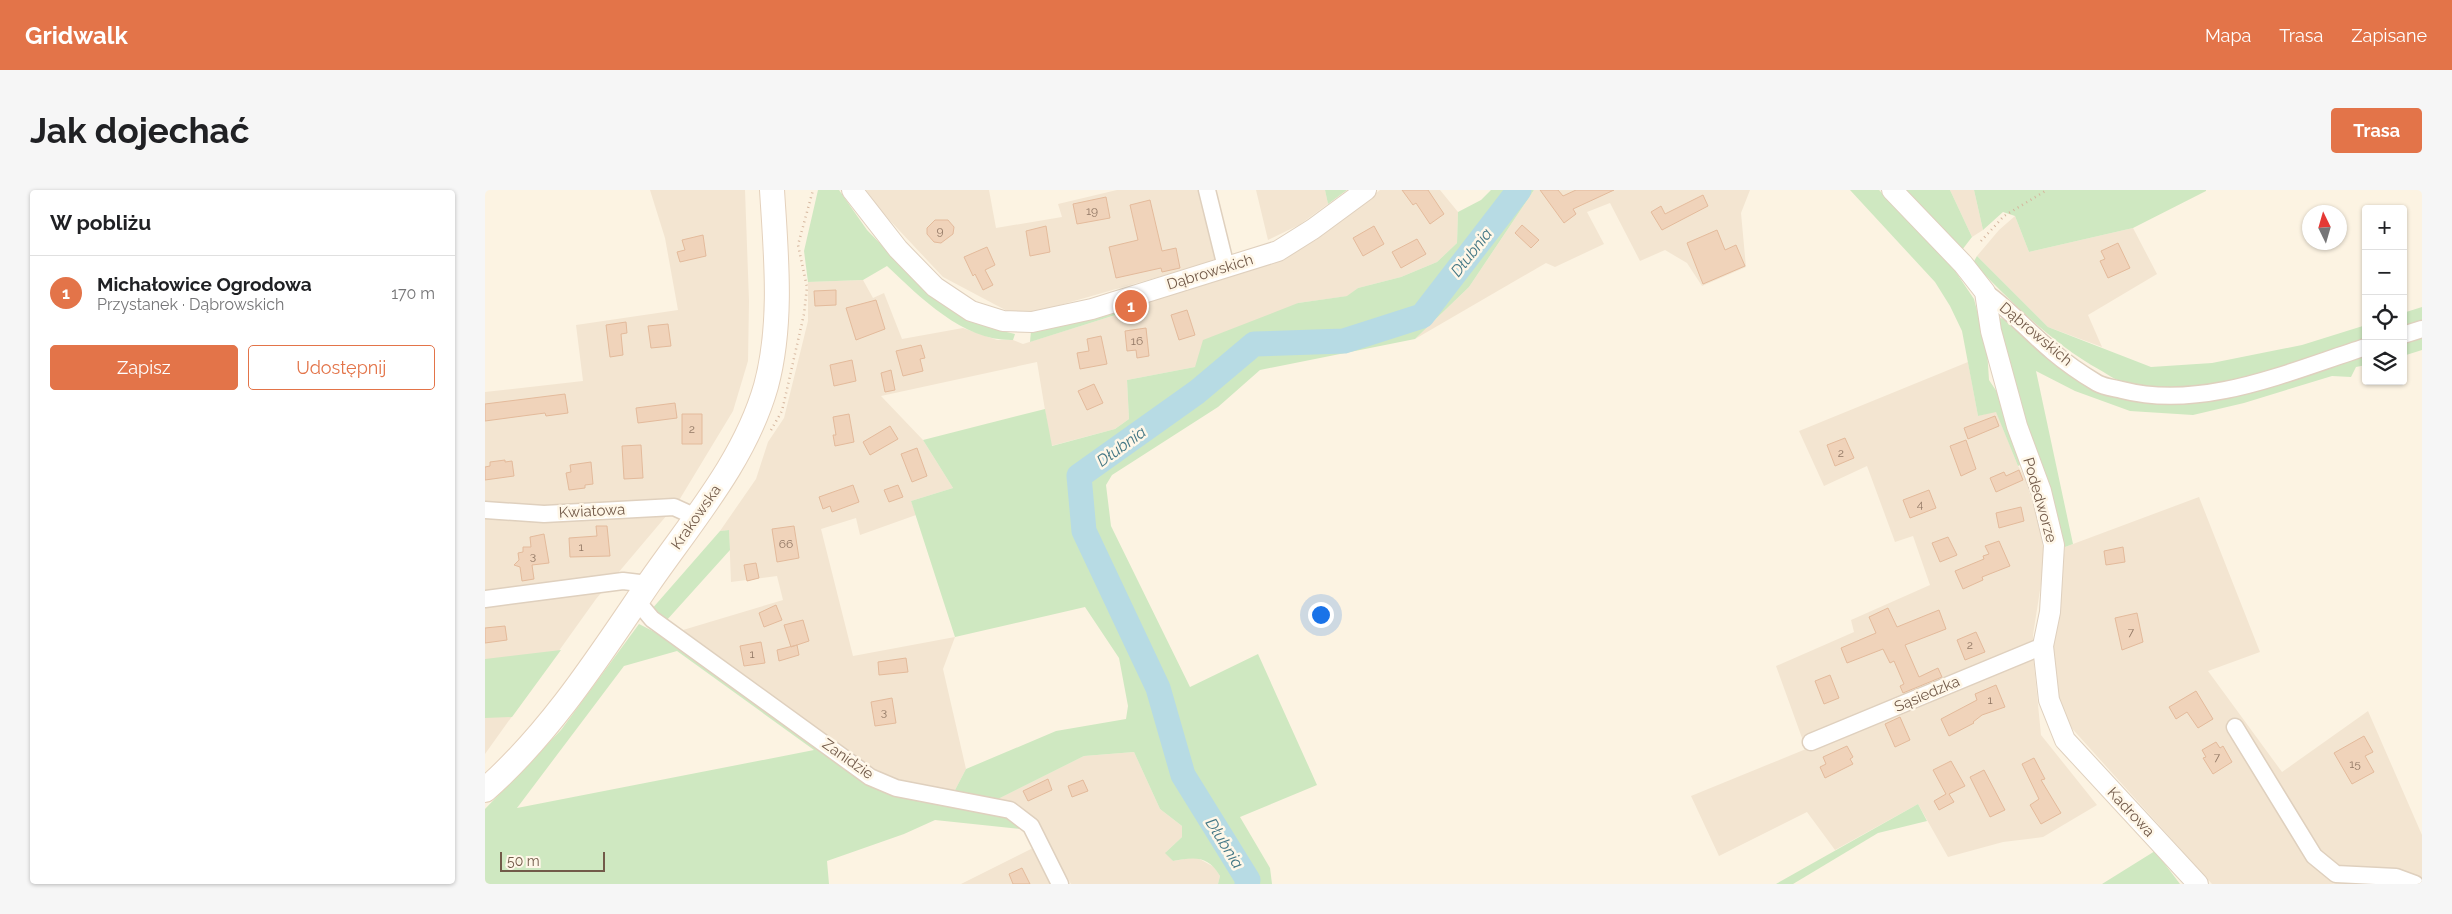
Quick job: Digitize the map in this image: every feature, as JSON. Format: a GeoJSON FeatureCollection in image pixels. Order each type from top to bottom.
{"type":"FeatureCollection","features":[{"type":"Feature","properties":{"kind":"main road","name":"Krakowska"},"geometry":{"type":"LineString","coordinates":[[485,790],[504,774],[556,714],[696,517],[727,471],[745,438],[766,384],[773,348],[776,307],[772,190]]}},
{"type":"Feature","properties":{"kind":"street","name":"Dąbrowskich"},"geometry":{"type":"LineString","coordinates":[[852,190],[898,249],[935,287],[971,311],[1003,321],[1032,322],[1092,309],[1278,251],[1313,229],[1366,190]]}},
{"type":"Feature","properties":{"kind":"street"},"geometry":{"type":"LineString","coordinates":[[1207,190],[1226,267]]}},
{"type":"Feature","properties":{"kind":"street","name":"Dąbrowskich"},"geometry":{"type":"LineString","coordinates":[[1892,190],[1963,264],[1985,292],[2011,311],[2054,353],[2099,384],[2137,394],[2174,396],[2213,392],[2252,383],[2362,348]]}},
{"type":"Feature","properties":{"kind":"street","name":"Podedworze"},"geometry":{"type":"LineString","coordinates":[[1985,292],[1991,331],[2017,426],[2041,491],[2054,544],[2050,612],[2043,646],[2049,700],[2065,740]]}},
{"type":"Feature","properties":{"kind":"street"},"geometry":{"type":"LineString","coordinates":[[2407,334],[2422,329]]}},
{"type":"Feature","properties":{"kind":"street","name":"Kwiatowa"},"geometry":{"type":"LineString","coordinates":[[485,510],[544,514],[674,508],[696,517]]}},
{"type":"Feature","properties":{"kind":"street"},"geometry":{"type":"LineString","coordinates":[[485,599],[623,581],[643,593]]}},
{"type":"Feature","properties":{"kind":"street","name":"Zanidzie"},"geometry":{"type":"LineString","coordinates":[[643,593],[652,619],[870,777],[896,788],[1010,810],[1031,826],[1060,884]]}},
{"type":"Feature","properties":{"kind":"street","name":"Sąsiedzka"},"geometry":{"type":"LineString","coordinates":[[1811,742],[2043,646]]}},
{"type":"Feature","properties":{"kind":"street"},"geometry":{"type":"LineString","coordinates":[[2235,727],[2314,856],[2336,874],[2396,877],[2415,884]]}},
{"type":"Feature","properties":{"kind":"street","name":"Kadrowa"},"geometry":{"type":"LineString","coordinates":[[2065,740],[2198,884]]}},
{"type":"Feature","properties":{"kind":"path"},"geometry":{"type":"LineString","coordinates":[[1981,240],[2004,216],[2047,190]]}},
{"type":"Feature","properties":{"kind":"shaded area"},"geometry":{"type":"Polygon","coordinates":[[[650,190],[745,190],[749,301],[748,361],[733,411],[678,502],[596,599],[485,754],[485,392],[583,381],[576,325],[678,310],[665,238],[650,190]]]}},
{"type":"Feature","properties":{"kind":"shaded area"},"geometry":{"type":"Polygon","coordinates":[[[866,190],[989,190],[996,228],[1062,217],[1058,204],[1117,190],[1202,190],[1218,260],[1032,313],[1011,313],[943,277],[882,212],[866,190]]]}},
{"type":"Feature","properties":{"kind":"shaded area"},"geometry":{"type":"Polygon","coordinates":[[[1256,190],[1325,190],[1328,204],[1299,225],[1268,240],[1256,190]]]}},
{"type":"Feature","properties":{"kind":"shaded area"},"geometry":{"type":"Polygon","coordinates":[[[1380,190],[1440,190],[1458,212],[1457,243],[1437,262],[1401,277],[1358,288],[1348,296],[1298,303],[1195,367],[1127,380],[1129,419],[1115,429],[1051,446],[1037,362],[881,396],[923,440],[953,488],[911,501],[916,515],[860,535],[856,518],[821,529],[853,656],[955,637],[943,669],[966,769],[954,792],[892,781],[867,770],[683,630],[783,600],[777,576],[731,582],[729,530],[720,531],[756,479],[768,442],[784,418],[808,321],[808,282],[863,280],[873,298],[884,293],[902,339],[963,328],[997,340],[1013,340],[1023,344],[1141,307],[1139,303],[1232,275],[1316,240],[1380,190]]]}},
{"type":"Feature","properties":{"kind":"shaded area"},"geometry":{"type":"Polygon","coordinates":[[[1534,190],[1750,190],[1741,213],[1746,267],[1702,286],[1687,263],[1665,250],[1640,261],[1610,203],[1587,212],[1604,244],[1555,267],[1546,263],[1415,339],[1469,287],[1534,190]]]}},
{"type":"Feature","properties":{"kind":"shaded area"},"geometry":{"type":"Polygon","coordinates":[[[1950,190],[1974,190],[1983,230],[1972,237],[1950,190]]]}},
{"type":"Feature","properties":{"kind":"shaded area"},"geometry":{"type":"Polygon","coordinates":[[[2015,216],[2029,252],[2133,228],[2157,274],[2088,315],[2102,347],[2048,327],[1977,256],[1999,230],[2015,216]]]}},
{"type":"Feature","properties":{"kind":"shaded area"},"geometry":{"type":"Polygon","coordinates":[[[1968,362],[1978,416],[1996,411],[2018,466],[2025,477],[2039,526],[2045,558],[2033,635],[2033,654],[2041,735],[2097,805],[2043,837],[2003,842],[1948,857],[1918,804],[1835,850],[1807,812],[1719,856],[1691,796],[1806,749],[1776,666],[1854,632],[1851,620],[1930,585],[1913,536],[1895,542],[1867,466],[1824,486],[1799,431],[1968,362]]]}},
{"type":"Feature","properties":{"kind":"shaded area"},"geometry":{"type":"Polygon","coordinates":[[[2199,497],[2260,652],[2208,671],[2282,772],[2368,711],[2422,835],[2422,884],[2212,884],[2068,724],[2056,696],[2053,647],[2065,547],[2199,497]]]}},
{"type":"Feature","properties":{"kind":"shaded area"},"geometry":{"type":"Polygon","coordinates":[[[1134,752],[1160,809],[1182,826],[1182,837],[1166,852],[1173,861],[1196,857],[1214,867],[1220,876],[1218,884],[1071,884],[1035,821],[998,799],[1084,756],[1134,752]]]}},
{"type":"Feature","properties":{"kind":"shaded area"},"geometry":{"type":"Polygon","coordinates":[[[1033,848],[1053,884],[961,884],[1033,848]]]}},
{"type":"Feature","properties":{"kind":"green space"},"geometry":{"type":"Polygon","coordinates":[[[818,190],[839,190],[867,230],[897,261],[957,312],[990,328],[1015,334],[1013,340],[977,333],[960,325],[929,304],[887,266],[863,280],[808,282],[804,251],[818,190]]]}},
{"type":"Feature","properties":{"kind":"green space"},"geometry":{"type":"Polygon","coordinates":[[[1325,190],[1347,190],[1328,204],[1325,190]]]}},
{"type":"Feature","properties":{"kind":"green space"},"geometry":{"type":"Polygon","coordinates":[[[1491,190],[1534,190],[1469,287],[1415,339],[1260,370],[1218,407],[1112,475],[1106,485],[1111,526],[1190,687],[1258,654],[1317,785],[1240,817],[1270,868],[1272,884],[1218,884],[1220,876],[1211,864],[1194,858],[1173,861],[1165,853],[1182,837],[1182,826],[1160,809],[1134,752],[1084,756],[998,799],[954,792],[966,769],[1056,731],[1126,719],[1128,706],[1119,658],[1085,607],[955,637],[911,501],[953,488],[923,440],[1045,409],[1052,446],[1115,429],[1129,419],[1127,380],[1195,367],[1203,340],[1298,303],[1347,296],[1358,288],[1401,277],[1437,262],[1457,243],[1458,212],[1481,200],[1491,190]]]}},
{"type":"Feature","properties":{"kind":"green space"},"geometry":{"type":"Polygon","coordinates":[[[1850,190],[1879,190],[1947,259],[1974,299],[1987,350],[1989,380],[2001,398],[2022,464],[2018,466],[1996,412],[1978,416],[1962,331],[1950,306],[1935,282],[1850,190]]]}},
{"type":"Feature","properties":{"kind":"green space"},"geometry":{"type":"Polygon","coordinates":[[[1902,190],[1950,190],[1972,237],[1962,250],[1902,190]]]}},
{"type":"Feature","properties":{"kind":"green space"},"geometry":{"type":"Polygon","coordinates":[[[1974,190],[2206,191],[2133,228],[2029,252],[2015,216],[2003,212],[1983,230],[1974,190]]]}},
{"type":"Feature","properties":{"kind":"green space"},"geometry":{"type":"Polygon","coordinates":[[[1977,256],[2048,327],[2151,367],[2212,363],[2302,345],[2362,326],[2362,340],[2246,377],[2214,383],[2183,387],[2153,387],[2123,382],[2082,359],[2049,335],[1973,263],[1977,256]]]}},
{"type":"Feature","properties":{"kind":"green space"},"geometry":{"type":"Polygon","coordinates":[[[1126,307],[1128,311],[1030,342],[1031,331],[1126,307]]]}},
{"type":"Feature","properties":{"kind":"green space"},"geometry":{"type":"Polygon","coordinates":[[[2422,307],[2422,322],[2407,327],[2407,312],[2422,307]]]}},
{"type":"Feature","properties":{"kind":"green space"},"geometry":{"type":"Polygon","coordinates":[[[2000,318],[2010,320],[2100,390],[2136,402],[2176,403],[2362,354],[2362,366],[2356,367],[2351,377],[2332,376],[2244,403],[2193,415],[2130,411],[2075,391],[2036,371],[2073,544],[2065,547],[2006,361],[1997,325],[2000,318]]]}},
{"type":"Feature","properties":{"kind":"green space"},"geometry":{"type":"Polygon","coordinates":[[[2422,335],[2422,350],[2407,355],[2407,340],[2422,335]]]}},
{"type":"Feature","properties":{"kind":"green space"},"geometry":{"type":"Polygon","coordinates":[[[729,530],[730,550],[666,621],[651,610],[720,531],[729,530]]]}},
{"type":"Feature","properties":{"kind":"green space"},"geometry":{"type":"Polygon","coordinates":[[[639,624],[688,649],[845,767],[1006,812],[1021,829],[935,820],[904,834],[827,861],[829,884],[485,884],[485,809],[561,730],[639,624]],[[677,651],[624,666],[517,808],[814,750],[677,651]]]}},
{"type":"Feature","properties":{"kind":"green space"},"geometry":{"type":"Polygon","coordinates":[[[561,650],[512,717],[485,718],[485,659],[561,650]]]}},
{"type":"Feature","properties":{"kind":"green space"},"geometry":{"type":"Polygon","coordinates":[[[1918,804],[1927,821],[1878,833],[1793,884],[1776,884],[1918,804]]]}},
{"type":"Feature","properties":{"kind":"green space"},"geometry":{"type":"Polygon","coordinates":[[[2155,851],[2180,884],[2102,884],[2155,851]]]}},
{"type":"Feature","properties":{"kind":"building"},"geometry":{"type":"Polygon","coordinates":[[[1402,190],[1428,190],[1444,214],[1430,224],[1416,203],[1413,205],[1402,190]]]}},
{"type":"Feature","properties":{"kind":"building"},"geometry":{"type":"Polygon","coordinates":[[[1540,190],[1558,190],[1563,196],[1576,190],[1614,190],[1573,209],[1576,214],[1564,223],[1540,190]]]}},
{"type":"Feature","properties":{"kind":"building"},"geometry":{"type":"Polygon","coordinates":[[[1703,195],[1708,206],[1662,230],[1651,212],[1661,206],[1665,214],[1703,195]]]}},
{"type":"Feature","properties":{"kind":"building"},"geometry":{"type":"Polygon","coordinates":[[[1106,197],[1110,218],[1077,224],[1073,204],[1106,197]]]}},
{"type":"Feature","properties":{"kind":"building"},"geometry":{"type":"Polygon","coordinates":[[[1150,200],[1162,251],[1176,248],[1180,268],[1162,272],[1161,268],[1116,278],[1109,247],[1138,240],[1130,205],[1150,200]]]}},
{"type":"Feature","properties":{"kind":"building"},"geometry":{"type":"Polygon","coordinates":[[[935,220],[948,220],[954,227],[953,234],[941,243],[934,242],[927,234],[927,228],[935,220]]]}},
{"type":"Feature","properties":{"kind":"building"},"geometry":{"type":"Polygon","coordinates":[[[1522,225],[1539,240],[1531,248],[1515,233],[1522,225]]]}},
{"type":"Feature","properties":{"kind":"building"},"geometry":{"type":"Polygon","coordinates":[[[1046,226],[1050,252],[1030,256],[1026,231],[1046,226]]]}},
{"type":"Feature","properties":{"kind":"building"},"geometry":{"type":"Polygon","coordinates":[[[1374,226],[1384,244],[1363,256],[1353,238],[1374,226]]]}},
{"type":"Feature","properties":{"kind":"building"},"geometry":{"type":"Polygon","coordinates":[[[1717,230],[1725,250],[1736,245],[1745,266],[1703,284],[1687,243],[1717,230]]]}},
{"type":"Feature","properties":{"kind":"building"},"geometry":{"type":"Polygon","coordinates":[[[703,235],[706,256],[680,262],[677,252],[685,250],[682,240],[703,235]]]}},
{"type":"Feature","properties":{"kind":"building"},"geometry":{"type":"Polygon","coordinates":[[[1417,239],[1426,254],[1401,268],[1392,252],[1417,239]]]}},
{"type":"Feature","properties":{"kind":"building"},"geometry":{"type":"Polygon","coordinates":[[[2118,243],[2130,268],[2108,278],[2100,261],[2105,259],[2101,251],[2118,243]]]}},
{"type":"Feature","properties":{"kind":"building"},"geometry":{"type":"Polygon","coordinates":[[[987,247],[995,265],[985,270],[993,285],[983,290],[975,274],[973,276],[964,257],[987,247]]]}},
{"type":"Feature","properties":{"kind":"building"},"geometry":{"type":"Polygon","coordinates":[[[836,290],[836,305],[815,306],[814,291],[836,290]]]}},
{"type":"Feature","properties":{"kind":"building"},"geometry":{"type":"Polygon","coordinates":[[[876,300],[885,329],[856,340],[846,308],[876,300]]]}},
{"type":"Feature","properties":{"kind":"building"},"geometry":{"type":"Polygon","coordinates":[[[1187,310],[1195,335],[1179,340],[1171,315],[1187,310]]]}},
{"type":"Feature","properties":{"kind":"building"},"geometry":{"type":"Polygon","coordinates":[[[626,322],[627,333],[621,334],[623,355],[610,357],[606,325],[626,322]]]}},
{"type":"Feature","properties":{"kind":"building"},"geometry":{"type":"Polygon","coordinates":[[[668,324],[671,346],[651,348],[648,326],[668,324]]]}},
{"type":"Feature","properties":{"kind":"building"},"geometry":{"type":"Polygon","coordinates":[[[1146,328],[1149,356],[1137,358],[1136,350],[1127,351],[1125,331],[1146,328]]]}},
{"type":"Feature","properties":{"kind":"building"},"geometry":{"type":"Polygon","coordinates":[[[1101,336],[1107,364],[1080,369],[1077,353],[1089,351],[1087,339],[1101,336]]]}},
{"type":"Feature","properties":{"kind":"building"},"geometry":{"type":"Polygon","coordinates":[[[921,345],[925,358],[920,359],[923,371],[903,376],[896,351],[921,345]]]}},
{"type":"Feature","properties":{"kind":"building"},"geometry":{"type":"Polygon","coordinates":[[[852,360],[856,381],[834,386],[830,365],[852,360]]]}},
{"type":"Feature","properties":{"kind":"building"},"geometry":{"type":"Polygon","coordinates":[[[891,370],[895,390],[885,392],[881,373],[891,370]]]}},
{"type":"Feature","properties":{"kind":"building"},"geometry":{"type":"Polygon","coordinates":[[[1094,384],[1103,403],[1087,410],[1078,391],[1094,384]]]}},
{"type":"Feature","properties":{"kind":"building"},"geometry":{"type":"Polygon","coordinates":[[[565,394],[568,413],[546,416],[545,413],[485,421],[485,404],[565,394]]]}},
{"type":"Feature","properties":{"kind":"building"},"geometry":{"type":"Polygon","coordinates":[[[675,403],[677,418],[638,423],[636,408],[675,403]]]}},
{"type":"Feature","properties":{"kind":"building"},"geometry":{"type":"Polygon","coordinates":[[[682,414],[702,414],[702,444],[682,444],[682,414]]]}},
{"type":"Feature","properties":{"kind":"building"},"geometry":{"type":"Polygon","coordinates":[[[849,414],[854,442],[835,446],[833,435],[836,435],[833,417],[849,414]]]}},
{"type":"Feature","properties":{"kind":"building"},"geometry":{"type":"Polygon","coordinates":[[[1995,416],[1999,426],[1968,439],[1964,428],[1995,416]]]}},
{"type":"Feature","properties":{"kind":"building"},"geometry":{"type":"Polygon","coordinates":[[[890,426],[898,439],[870,455],[863,442],[890,426]]]}},
{"type":"Feature","properties":{"kind":"building"},"geometry":{"type":"Polygon","coordinates":[[[1845,438],[1854,458],[1835,466],[1827,445],[1845,438]]]}},
{"type":"Feature","properties":{"kind":"building"},"geometry":{"type":"Polygon","coordinates":[[[1966,440],[1976,469],[1961,476],[1950,446],[1966,440]]]}},
{"type":"Feature","properties":{"kind":"building"},"geometry":{"type":"Polygon","coordinates":[[[641,445],[643,478],[624,479],[622,446],[641,445]]]}},
{"type":"Feature","properties":{"kind":"building"},"geometry":{"type":"Polygon","coordinates":[[[917,448],[927,476],[912,482],[901,454],[917,448]]]}},
{"type":"Feature","properties":{"kind":"building"},"geometry":{"type":"Polygon","coordinates":[[[505,460],[505,462],[512,461],[514,476],[485,480],[485,467],[490,466],[490,462],[505,460]]]}},
{"type":"Feature","properties":{"kind":"building"},"geometry":{"type":"Polygon","coordinates":[[[591,462],[593,484],[585,485],[585,488],[569,490],[566,473],[571,472],[570,465],[591,462]]]}},
{"type":"Feature","properties":{"kind":"building"},"geometry":{"type":"Polygon","coordinates":[[[2019,470],[2023,480],[1996,492],[1990,478],[2004,472],[2006,476],[2019,470]]]}},
{"type":"Feature","properties":{"kind":"building"},"geometry":{"type":"Polygon","coordinates":[[[853,485],[859,502],[832,512],[830,506],[823,509],[819,497],[853,485]]]}},
{"type":"Feature","properties":{"kind":"building"},"geometry":{"type":"Polygon","coordinates":[[[898,485],[903,497],[889,502],[884,490],[898,485]]]}},
{"type":"Feature","properties":{"kind":"building"},"geometry":{"type":"Polygon","coordinates":[[[1929,490],[1936,508],[1910,518],[1903,500],[1929,490]]]}},
{"type":"Feature","properties":{"kind":"building"},"geometry":{"type":"Polygon","coordinates":[[[2021,507],[2024,521],[1999,528],[1996,513],[2021,507]]]}},
{"type":"Feature","properties":{"kind":"building"},"geometry":{"type":"Polygon","coordinates":[[[596,526],[607,526],[610,556],[570,557],[569,538],[597,536],[596,526]]]}},
{"type":"Feature","properties":{"kind":"building"},"geometry":{"type":"Polygon","coordinates":[[[794,526],[799,558],[777,562],[772,529],[794,526]]]}},
{"type":"Feature","properties":{"kind":"building"},"geometry":{"type":"Polygon","coordinates":[[[544,534],[549,563],[532,565],[534,579],[522,581],[520,567],[514,565],[519,560],[518,553],[523,552],[523,547],[531,547],[530,537],[544,534]]]}},
{"type":"Feature","properties":{"kind":"building"},"geometry":{"type":"Polygon","coordinates":[[[1948,537],[1957,555],[1940,562],[1932,543],[1948,537]]]}},
{"type":"Feature","properties":{"kind":"building"},"geometry":{"type":"Polygon","coordinates":[[[1999,541],[2010,566],[1982,577],[1983,580],[1963,589],[1955,571],[1984,559],[1983,556],[1989,554],[1985,546],[1999,541]]]}},
{"type":"Feature","properties":{"kind":"building"},"geometry":{"type":"Polygon","coordinates":[[[2123,547],[2125,562],[2106,565],[2104,551],[2123,547]]]}},
{"type":"Feature","properties":{"kind":"building"},"geometry":{"type":"Polygon","coordinates":[[[756,563],[759,578],[747,581],[744,565],[756,563]]]}},
{"type":"Feature","properties":{"kind":"building"},"geometry":{"type":"Polygon","coordinates":[[[776,605],[782,620],[764,627],[759,613],[776,605]]]}},
{"type":"Feature","properties":{"kind":"building"},"geometry":{"type":"Polygon","coordinates":[[[1888,608],[1897,627],[1939,610],[1946,629],[1905,645],[1919,677],[1938,668],[1942,677],[1903,693],[1900,686],[1904,684],[1894,661],[1890,663],[1883,649],[1847,663],[1841,648],[1876,633],[1869,617],[1888,608]]]}},
{"type":"Feature","properties":{"kind":"building"},"geometry":{"type":"Polygon","coordinates":[[[2137,613],[2143,642],[2122,650],[2115,618],[2137,613]]]}},
{"type":"Feature","properties":{"kind":"building"},"geometry":{"type":"Polygon","coordinates":[[[803,620],[809,641],[791,647],[784,625],[803,620]]]}},
{"type":"Feature","properties":{"kind":"building"},"geometry":{"type":"Polygon","coordinates":[[[505,626],[507,640],[485,643],[485,628],[505,626]]]}},
{"type":"Feature","properties":{"kind":"building"},"geometry":{"type":"Polygon","coordinates":[[[1976,632],[1985,652],[1965,660],[1957,640],[1976,632]]]}},
{"type":"Feature","properties":{"kind":"building"},"geometry":{"type":"Polygon","coordinates":[[[761,642],[765,663],[744,666],[740,646],[761,642]]]}},
{"type":"Feature","properties":{"kind":"building"},"geometry":{"type":"Polygon","coordinates":[[[797,645],[799,655],[779,661],[777,650],[797,645]]]}},
{"type":"Feature","properties":{"kind":"building"},"geometry":{"type":"Polygon","coordinates":[[[906,658],[908,672],[879,675],[878,662],[906,658]]]}},
{"type":"Feature","properties":{"kind":"building"},"geometry":{"type":"Polygon","coordinates":[[[1830,675],[1839,698],[1824,704],[1815,681],[1830,675]]]}},
{"type":"Feature","properties":{"kind":"building"},"geometry":{"type":"Polygon","coordinates":[[[1996,685],[2005,707],[1982,715],[1974,723],[1949,736],[1941,719],[1977,700],[1975,694],[1996,685]]]}},
{"type":"Feature","properties":{"kind":"building"},"geometry":{"type":"Polygon","coordinates":[[[2196,691],[2213,719],[2198,728],[2187,712],[2176,719],[2169,707],[2196,691]]]}},
{"type":"Feature","properties":{"kind":"building"},"geometry":{"type":"Polygon","coordinates":[[[892,698],[896,723],[875,726],[871,702],[892,698]]]}},
{"type":"Feature","properties":{"kind":"building"},"geometry":{"type":"Polygon","coordinates":[[[1900,717],[1910,740],[1895,747],[1885,724],[1900,717]]]}},
{"type":"Feature","properties":{"kind":"building"},"geometry":{"type":"Polygon","coordinates":[[[2364,736],[2373,752],[2365,756],[2374,772],[2352,784],[2334,753],[2364,736]]]}},
{"type":"Feature","properties":{"kind":"building"},"geometry":{"type":"Polygon","coordinates":[[[2216,742],[2220,748],[2223,746],[2232,762],[2213,774],[2203,758],[2206,757],[2202,750],[2216,742]]]}},
{"type":"Feature","properties":{"kind":"building"},"geometry":{"type":"Polygon","coordinates":[[[1847,746],[1853,757],[1850,759],[1853,764],[1825,778],[1820,767],[1826,764],[1823,757],[1847,746]]]}},
{"type":"Feature","properties":{"kind":"building"},"geometry":{"type":"Polygon","coordinates":[[[2034,758],[2045,779],[2041,780],[2061,813],[2041,824],[2030,805],[2039,799],[2022,764],[2034,758]]]}},
{"type":"Feature","properties":{"kind":"building"},"geometry":{"type":"Polygon","coordinates":[[[1951,761],[1965,786],[1949,794],[1954,802],[1939,810],[1934,801],[1946,794],[1933,770],[1951,761]]]}},
{"type":"Feature","properties":{"kind":"building"},"geometry":{"type":"Polygon","coordinates":[[[1984,770],[2005,810],[1990,817],[1970,777],[1984,770]]]}},
{"type":"Feature","properties":{"kind":"building"},"geometry":{"type":"Polygon","coordinates":[[[1048,779],[1052,790],[1028,801],[1023,791],[1048,779]]]}},
{"type":"Feature","properties":{"kind":"building"},"geometry":{"type":"Polygon","coordinates":[[[1083,780],[1088,791],[1072,797],[1068,786],[1083,780]]]}},
{"type":"Feature","properties":{"kind":"building"},"geometry":{"type":"Polygon","coordinates":[[[1022,868],[1030,884],[1013,884],[1009,874],[1022,868]]]}},
{"type":"Feature","properties":{"kind":"waterway","name":"Dłubnia"},"geometry":{"type":"LineString","coordinates":[[1247,884],[1248,880],[1183,775],[1158,688],[1084,531],[1079,476],[1197,392],[1254,344],[1344,341],[1422,316],[1519,190]]}},
{"type":"Feature","properties":{"kind":"place","name":"Michałowice Ogrodowa"},"geometry":{"type":"Point","coordinates":[1131,306]}}]}
